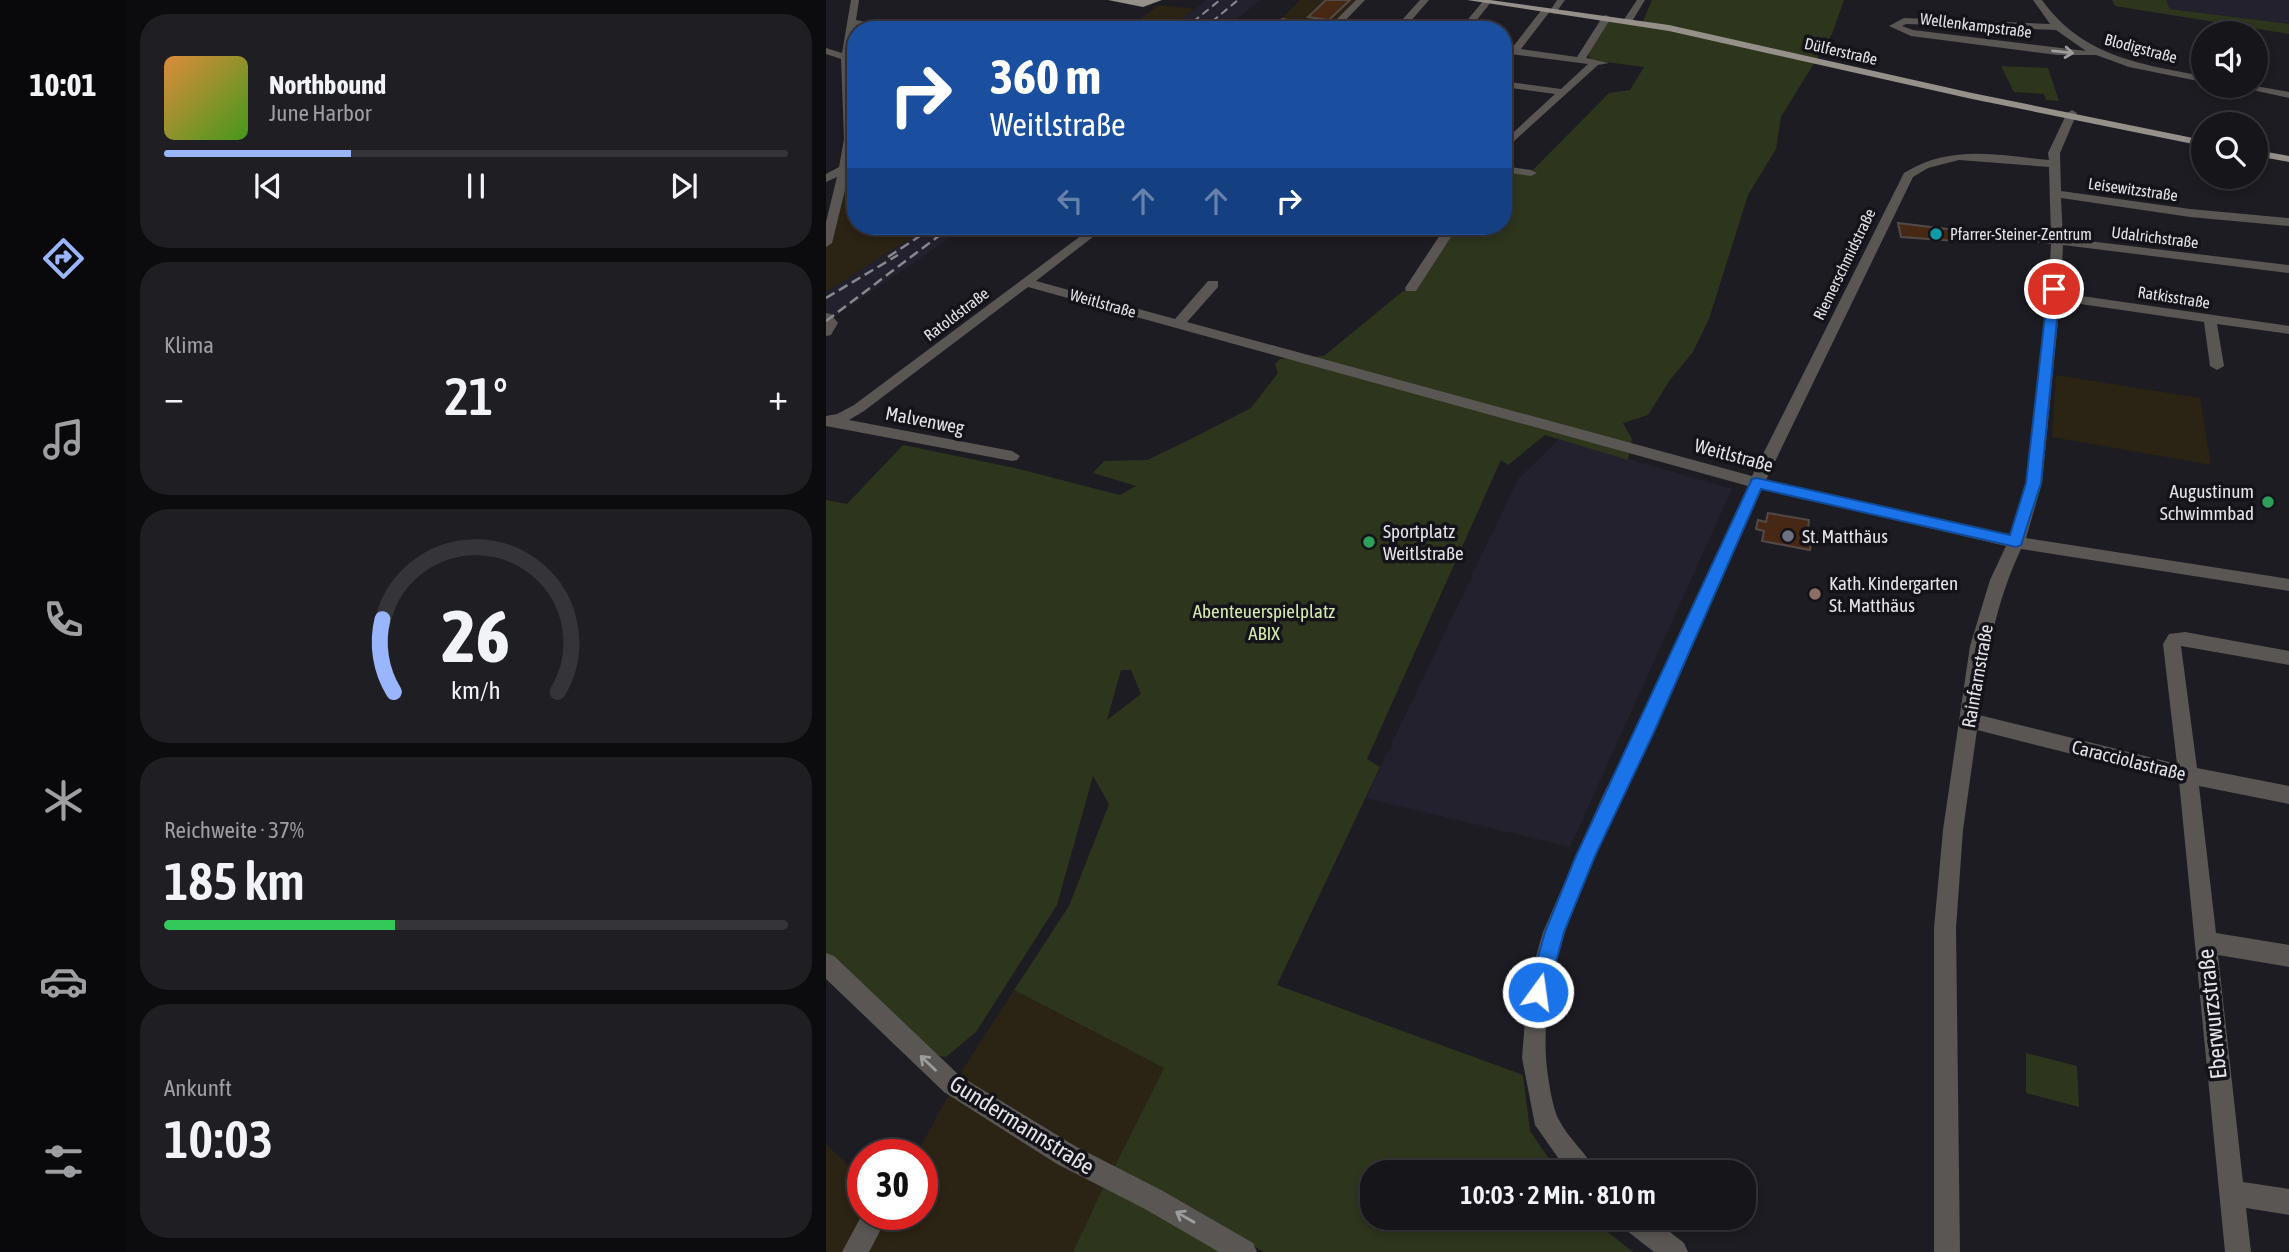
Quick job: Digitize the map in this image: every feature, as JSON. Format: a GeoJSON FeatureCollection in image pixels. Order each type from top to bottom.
{"type":"FeatureCollection","features":[{"type":"Feature","properties":{"kind":"main road"},"geometry":{"type":"LineString","coordinates":[[1112,0],[1154,2]]}},
{"type":"Feature","properties":{"kind":"main road","name":"Dülferstraße"},"geometry":{"type":"LineString","coordinates":[[1472,0],[1688,31],[2191,140]]}},
{"type":"Feature","properties":{"kind":"main road"},"geometry":{"type":"LineString","coordinates":[[2268,155],[2289,159]]}},
{"type":"Feature","properties":{"kind":"street"},"geometry":{"type":"LineString","coordinates":[[852,21],[855,0]]}},
{"type":"Feature","properties":{"kind":"street"},"geometry":{"type":"LineString","coordinates":[[1340,21],[1361,0]]}},
{"type":"Feature","properties":{"kind":"street"},"geometry":{"type":"LineString","coordinates":[[1406,21],[1426,0]]}},
{"type":"Feature","properties":{"kind":"street"},"geometry":{"type":"LineString","coordinates":[[1515,51],[1561,0]]}},
{"type":"Feature","properties":{"kind":"street"},"geometry":{"type":"LineString","coordinates":[[1628,21],[1641,0]]}},
{"type":"Feature","properties":{"kind":"street","name":"Blodigstraße"},"geometry":{"type":"LineString","coordinates":[[2037,0],[2058,27],[2095,52],[2139,66],[2191,77]]}},
{"type":"Feature","properties":{"kind":"street"},"geometry":{"type":"LineString","coordinates":[[1471,21],[1487,2]]}},
{"type":"Feature","properties":{"kind":"street"},"geometry":{"type":"LineString","coordinates":[[1580,59],[1606,18]]}},
{"type":"Feature","properties":{"kind":"street","name":"Wellenkampstraße"},"geometry":{"type":"LineString","coordinates":[[2058,27],[1919,21],[1904,21],[1894,26],[1911,33],[2010,46],[2074,54],[2095,52]]}},
{"type":"Feature","properties":{"kind":"street"},"geometry":{"type":"LineString","coordinates":[[826,51],[847,58]]}},
{"type":"Feature","properties":{"kind":"street"},"geometry":{"type":"LineString","coordinates":[[1512,51],[1601,62],[1562,92],[1512,139]]}},
{"type":"Feature","properties":{"kind":"street"},"geometry":{"type":"LineString","coordinates":[[1512,85],[1562,92]]}},
{"type":"Feature","properties":{"kind":"street"},"geometry":{"type":"LineString","coordinates":[[2268,91],[2288,94]]}},
{"type":"Feature","properties":{"kind":"street","name":"Rainfarnstraße"},"geometry":{"type":"LineString","coordinates":[[1947,1252],[1945,928],[1953,830],[1979,646],[1997,580],[2016,542],[2034,483],[2054,296],[2057,240],[2053,158],[2071,115]]}},
{"type":"Feature","properties":{"kind":"street","name":"Riemerschmidstraße"},"geometry":{"type":"LineString","coordinates":[[1574,1160],[1548,1125],[1534,1058],[1539,984],[1555,932],[1585,856],[1645,732],[1757,483],[1908,175],[1928,162],[1962,156],[2029,163],[2053,158]]}},
{"type":"Feature","properties":{"kind":"street"},"geometry":{"type":"LineString","coordinates":[[826,167],[847,166]]}},
{"type":"Feature","properties":{"kind":"street"},"geometry":{"type":"LineString","coordinates":[[826,179],[847,166]]}},
{"type":"Feature","properties":{"kind":"street"},"geometry":{"type":"LineString","coordinates":[[826,243],[847,166]]}},
{"type":"Feature","properties":{"kind":"street"},"geometry":{"type":"LineString","coordinates":[[1512,170],[1531,173]]}},
{"type":"Feature","properties":{"kind":"street","name":"Leisewitzstraße"},"geometry":{"type":"LineString","coordinates":[[2056,194],[2190,213],[2289,222]]}},
{"type":"Feature","properties":{"kind":"street","name":"Ratoldstraße"},"geometry":{"type":"LineString","coordinates":[[829,421],[859,408],[1089,235]]}},
{"type":"Feature","properties":{"kind":"street"},"geometry":{"type":"LineString","coordinates":[[1411,288],[1446,235]]}},
{"type":"Feature","properties":{"kind":"street","name":"Udalrichstraße"},"geometry":{"type":"LineString","coordinates":[[2017,236],[2289,269]]}},
{"type":"Feature","properties":{"kind":"street","name":"Weitlstraße"},"geometry":{"type":"LineString","coordinates":[[1027,283],[1757,483],[2016,542],[2289,585]]}},
{"type":"Feature","properties":{"kind":"street"},"geometry":{"type":"LineString","coordinates":[[1178,324],[1213,284]]}},
{"type":"Feature","properties":{"kind":"street","name":"Ratkisstraße"},"geometry":{"type":"LineString","coordinates":[[2054,296],[2289,330]]}},
{"type":"Feature","properties":{"kind":"street"},"geometry":{"type":"LineString","coordinates":[[826,317],[831,323],[826,332]]}},
{"type":"Feature","properties":{"kind":"street"},"geometry":{"type":"LineString","coordinates":[[2210,320],[2217,366]]}},
{"type":"Feature","properties":{"kind":"street","name":"Malvenweg"},"geometry":{"type":"LineString","coordinates":[[829,421],[1012,456]]}},
{"type":"Feature","properties":{"kind":"street","name":"Eberwurzstraße"},"geometry":{"type":"LineString","coordinates":[[2238,1252],[2172,641],[2185,639],[2289,658]]}},
{"type":"Feature","properties":{"kind":"street","name":"Caracciolastraße"},"geometry":{"type":"LineString","coordinates":[[1969,720],[2188,775],[2289,795]]}},
{"type":"Feature","properties":{"kind":"street"},"geometry":{"type":"LineString","coordinates":[[2204,942],[2289,956]]}},
{"type":"Feature","properties":{"kind":"street","name":"Gundermannstraße"},"geometry":{"type":"LineString","coordinates":[[826,964],[952,1084],[1066,1155],[1166,1206],[1244,1252]]}},
{"type":"Feature","properties":{"kind":"street"},"geometry":{"type":"LineString","coordinates":[[2233,1193],[2289,1202]]}},
{"type":"Feature","properties":{"kind":"street"},"geometry":{"type":"LineString","coordinates":[[855,1252],[867,1230]]}},
{"type":"Feature","properties":{"kind":"street"},"geometry":{"type":"LineString","coordinates":[[1647,1230],[1675,1252]]}},
{"type":"Feature","properties":{"kind":"shaded area"},"geometry":{"type":"Polygon","coordinates":[[[1207,0],[1261,0],[1234,21],[1180,21],[1207,0]]]}},
{"type":"Feature","properties":{"kind":"shaded area"},"geometry":{"type":"Polygon","coordinates":[[[1300,0],[1360,0],[1338,21],[1279,21],[1300,0]]]}},
{"type":"Feature","properties":{"kind":"shaded area"},"geometry":{"type":"Polygon","coordinates":[[[2166,0],[2289,0],[2289,24],[2268,21],[2170,9],[2166,0]]]}},
{"type":"Feature","properties":{"kind":"shaded area"},"geometry":{"type":"Polygon","coordinates":[[[1159,5],[1194,9],[1179,21],[1138,21],[1159,5]]]}},
{"type":"Feature","properties":{"kind":"shaded area"},"geometry":{"type":"Polygon","coordinates":[[[846,165],[847,235],[916,235],[826,292],[826,238],[846,165]]]}},
{"type":"Feature","properties":{"kind":"shaded area"},"geometry":{"type":"Polygon","coordinates":[[[916,235],[954,235],[826,323],[826,292],[916,235]]]}},
{"type":"Feature","properties":{"kind":"shaded area"},"geometry":{"type":"Polygon","coordinates":[[[2056,375],[2200,398],[2211,465],[2052,437],[2056,375]]]}},
{"type":"Feature","properties":{"kind":"shaded area"},"geometry":{"type":"Polygon","coordinates":[[[1559,439],[1732,489],[1570,847],[1366,798],[1518,479],[1559,439]]]}},
{"type":"Feature","properties":{"kind":"shaded area"},"geometry":{"type":"Polygon","coordinates":[[[1014,990],[1164,1068],[1073,1252],[826,1252],[826,1144],[847,1164],[847,1230],[938,1230],[938,1139],[925,1139],[963,1069],[1014,990]]]}},
{"type":"Feature","properties":{"kind":"green space","name":"Abenteuerspielplatz ABIX"},"geometry":{"type":"Polygon","coordinates":[[[1652,0],[1844,0],[1832,34],[1781,117],[1776,149],[1748,195],[1709,319],[1693,352],[1670,380],[1648,415],[1623,423],[1632,439],[1628,460],[1545,435],[1508,465],[1501,460],[1367,759],[1380,767],[1277,985],[1523,1075],[1530,1131],[1550,1160],[1360,1160],[1360,1230],[1605,1230],[1633,1252],[1264,1252],[1113,1170],[1164,1068],[1014,990],[1069,906],[1109,804],[1093,776],[1057,905],[976,1032],[946,1057],[923,1054],[826,958],[826,500],[847,504],[903,445],[1015,468],[1120,495],[1136,486],[1093,473],[1104,461],[1147,460],[1251,408],[1278,373],[1275,364],[1280,359],[1324,356],[1403,291],[1416,287],[1451,235],[1512,235],[1512,169],[1533,170],[1609,93],[1630,90],[1644,67],[1591,60],[1588,54],[1609,21],[1641,26],[1652,0]],[[1121,670],[1107,720],[1141,694],[1131,670],[1121,670]]]}},
{"type":"Feature","properties":{"kind":"green space"},"geometry":{"type":"Polygon","coordinates":[[[2112,0],[2166,0],[2170,9],[2265,21],[2208,21],[2115,6],[2112,0]]]}},
{"type":"Feature","properties":{"kind":"green space"},"geometry":{"type":"Polygon","coordinates":[[[2268,21],[2289,24],[2289,34],[2268,31],[2268,21]]]}},
{"type":"Feature","properties":{"kind":"green space"},"geometry":{"type":"Polygon","coordinates":[[[2001,66],[2048,68],[2059,101],[2046,100],[2044,94],[2014,92],[2001,66]]]}},
{"type":"Feature","properties":{"kind":"green space"},"geometry":{"type":"Polygon","coordinates":[[[2026,1053],[2077,1066],[2079,1107],[2026,1093],[2026,1053]]]}},
{"type":"Feature","properties":{"kind":"green space"},"geometry":{"type":"Polygon","coordinates":[[[1105,1184],[1238,1252],[1073,1252],[1105,1184]]]}},
{"type":"Feature","properties":{"kind":"building"},"geometry":{"type":"Polygon","coordinates":[[[1326,0],[1350,0],[1329,20],[1308,17],[1326,0]]]}},
{"type":"Feature","properties":{"kind":"building","name":"Pfarrer-Steiner-Zentrum"},"geometry":{"type":"Polygon","coordinates":[[[1898,223],[1971,232],[1971,242],[1901,237],[1898,223]]]}},
{"type":"Feature","properties":{"kind":"building","name":"St. Matthäus"},"geometry":{"type":"Polygon","coordinates":[[[1768,513],[1809,520],[1808,529],[1813,530],[1810,550],[1762,541],[1764,531],[1756,529],[1758,520],[1766,522],[1768,513]]]}},
{"type":"Feature","properties":{"kind":"railway"},"geometry":{"type":"LineString","coordinates":[[1194,21],[1220,0]]}},
{"type":"Feature","properties":{"kind":"railway"},"geometry":{"type":"LineString","coordinates":[[1213,21],[1238,0]]}},
{"type":"Feature","properties":{"kind":"railway"},"geometry":{"type":"LineString","coordinates":[[888,257],[921,235]]}},
{"type":"Feature","properties":{"kind":"railway"},"geometry":{"type":"LineString","coordinates":[[826,321],[940,235]]}},
{"type":"Feature","properties":{"kind":"railway"},"geometry":{"type":"LineString","coordinates":[[826,298],[898,255]]}},
{"type":"Feature","properties":{"kind":"place","name":"Pfarrer-Steiner-Zentrum"},"geometry":{"type":"Point","coordinates":[1936,234]}},
{"type":"Feature","properties":{"kind":"place","name":"Augustinum Schwimmbad"},"geometry":{"type":"Point","coordinates":[2268,502]}},
{"type":"Feature","properties":{"kind":"place","name":"St. Matthäus"},"geometry":{"type":"Point","coordinates":[1788,536]}},
{"type":"Feature","properties":{"kind":"place","name":"Sportplatz Weitlstraße"},"geometry":{"type":"Point","coordinates":[1369,542]}},
{"type":"Feature","properties":{"kind":"place","name":"Kath. Kindergarten St. Matthäus"},"geometry":{"type":"Point","coordinates":[1815,594]}},
{"type":"Feature","properties":{"kind":"route"},"geometry":{"type":"LineString","coordinates":[[1538,992],[1555,932],[1585,856],[1645,732],[1757,483],[2016,542],[2034,483],[2054,289]]}}]}
